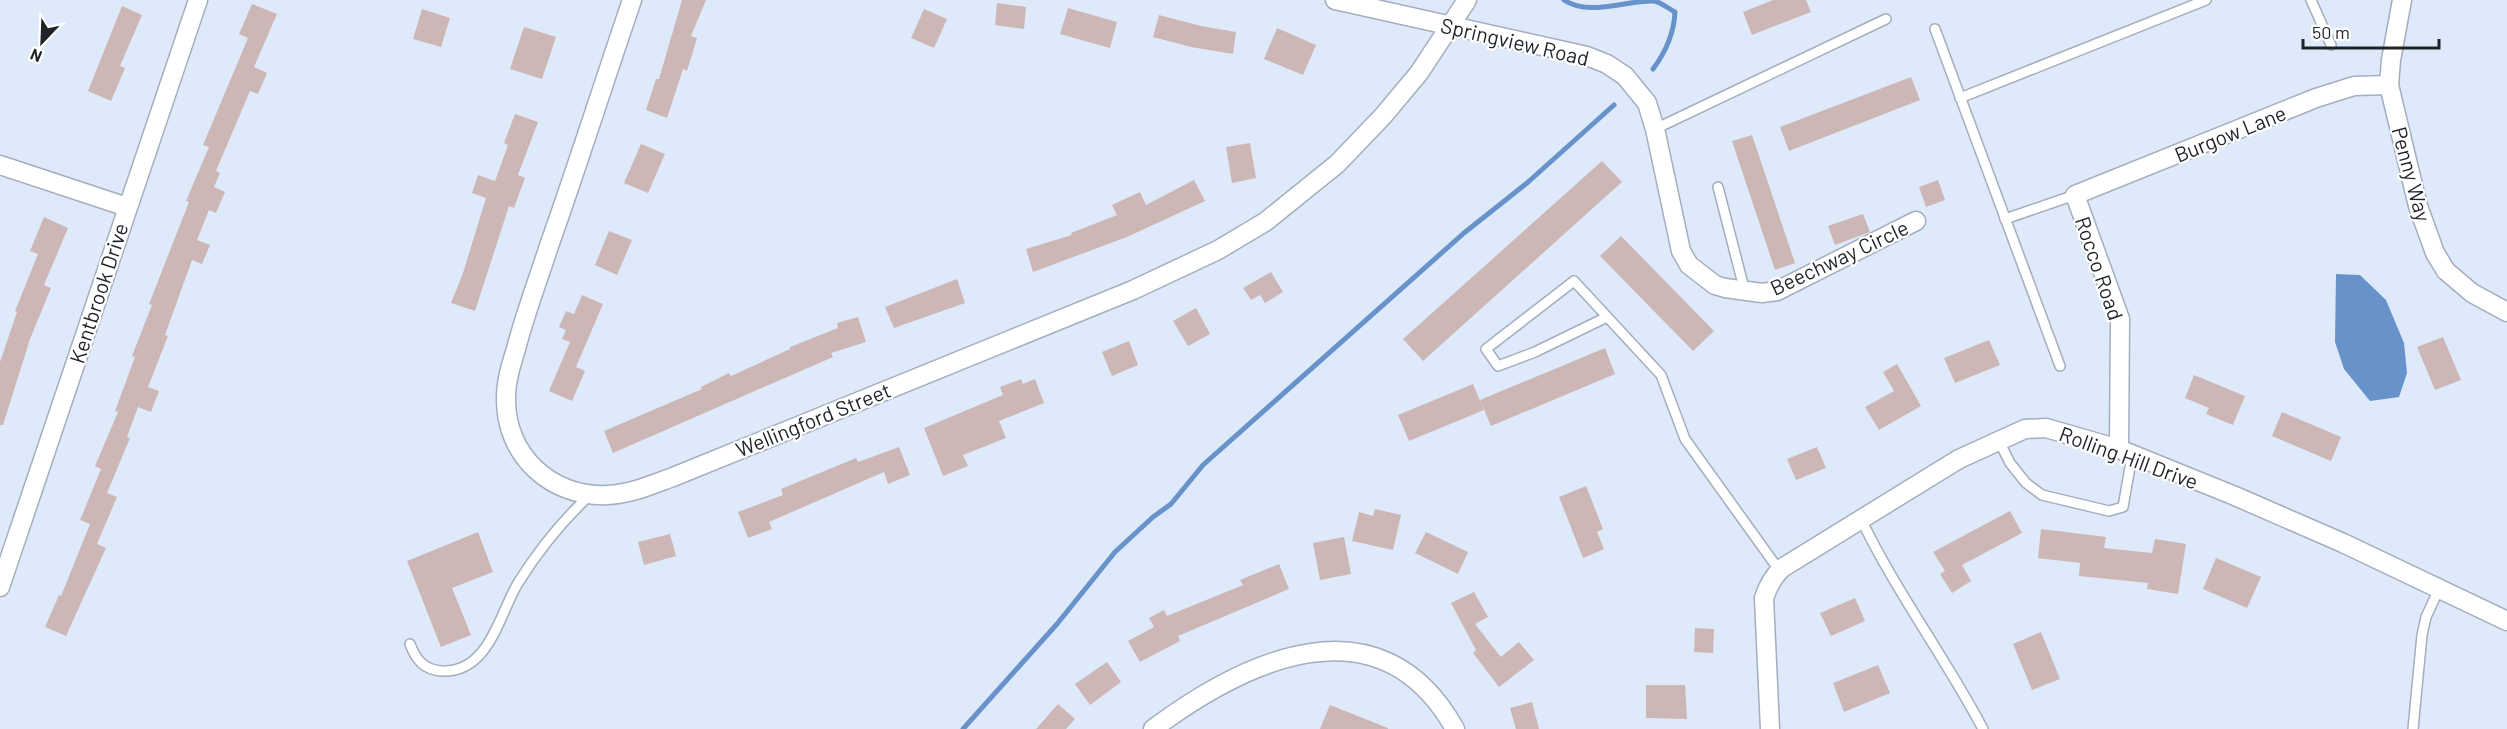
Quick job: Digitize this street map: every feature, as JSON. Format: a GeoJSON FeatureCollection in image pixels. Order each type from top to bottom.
{"type":"FeatureCollection","features":[{"type":"Feature","properties":{"kind":"street","name":"Kentbrook Drive"},"geometry":{"type":"LineString","coordinates":[[0,587],[198,0]]}},
{"type":"Feature","properties":{"kind":"street","name":"Wellingford Street"},"geometry":{"type":"LineString","coordinates":[[632,0],[523,321],[506,389],[506,410],[512,435],[522,456],[538,473],[558,485],[591,494],[632,492],[673,477],[1133,290],[1218,250],[1265,222],[1337,164],[1383,116],[1419,73],[1467,0]]}},
{"type":"Feature","properties":{"kind":"street","name":"Springview Road"},"geometry":{"type":"LineString","coordinates":[[1335,0],[1587,56],[1607,64],[1635,86],[1647,103],[1655,129],[1681,251],[1695,271]]}},
{"type":"Feature","properties":{"kind":"street","name":"Penny Way"},"geometry":{"type":"LineString","coordinates":[[2402,0],[2391,60],[2389,85],[2418,206],[2435,253],[2453,279],[2472,293],[2507,312]]}},
{"type":"Feature","properties":{"kind":"street","name":"Burgow Lane"},"geometry":{"type":"LineString","coordinates":[[2075,195],[2316,98],[2354,86],[2389,85]]}},
{"type":"Feature","properties":{"kind":"street"},"geometry":{"type":"LineString","coordinates":[[0,165],[127,207]]}},
{"type":"Feature","properties":{"kind":"street","name":"Rocco Road"},"geometry":{"type":"LineString","coordinates":[[2075,195],[2120,319],[2126,452]]}},
{"type":"Feature","properties":{"kind":"street","name":"Beechway Circle"},"geometry":{"type":"LineString","coordinates":[[1695,271],[1715,285],[1745,292],[1776,291],[1916,221]]}},
{"type":"Feature","properties":{"kind":"street","name":"Rolling Hill Drive"},"geometry":{"type":"LineString","coordinates":[[1770,729],[1764,598],[1768,585],[1779,570],[1959,459],[2025,429],[2046,428],[2126,452],[2235,496],[2507,621]]}},
{"type":"Feature","properties":{"kind":"street"},"geometry":{"type":"LineString","coordinates":[[1153,729],[1219,686],[1288,657],[1323,650],[1362,654],[1398,667],[1431,693],[1444,708],[1455,729]]}},
{"type":"Feature","properties":{"kind":"lane"},"geometry":{"type":"LineString","coordinates":[[1960,98],[2206,0]]}},
{"type":"Feature","properties":{"kind":"lane"},"geometry":{"type":"LineString","coordinates":[[2311,0],[2331,45]]}},
{"type":"Feature","properties":{"kind":"lane"},"geometry":{"type":"LineString","coordinates":[[1655,129],[1886,19]]}},
{"type":"Feature","properties":{"kind":"lane"},"geometry":{"type":"LineString","coordinates":[[1935,29],[2060,366]]}},
{"type":"Feature","properties":{"kind":"lane"},"geometry":{"type":"LineString","coordinates":[[1718,187],[1745,292]]}},
{"type":"Feature","properties":{"kind":"lane"},"geometry":{"type":"LineString","coordinates":[[2005,219],[2075,195]]}},
{"type":"Feature","properties":{"kind":"lane"},"geometry":{"type":"LineString","coordinates":[[1607,317],[1535,352],[1498,366],[1486,349],[1574,281],[1661,375],[1685,440],[1779,570]]}},
{"type":"Feature","properties":{"kind":"lane"},"geometry":{"type":"LineString","coordinates":[[1999,441],[2010,463],[2026,483],[2042,495],[2109,511],[2123,507],[2126,452]]}},
{"type":"Feature","properties":{"kind":"lane"},"geometry":{"type":"LineString","coordinates":[[410,644],[414,656],[431,670],[453,671],[473,662],[488,644],[518,583],[565,521],[591,494]]}},
{"type":"Feature","properties":{"kind":"lane"},"geometry":{"type":"LineString","coordinates":[[1861,519],[1883,562],[1960,686],[1983,729]]}},
{"type":"Feature","properties":{"kind":"lane"},"geometry":{"type":"LineString","coordinates":[[2413,729],[2422,635],[2426,617],[2439,589]]}},
{"type":"Feature","properties":{"kind":"water"},"geometry":{"type":"Polygon","coordinates":[[[2336,274],[2360,275],[2386,300],[2404,343],[2407,373],[2399,397],[2370,401],[2344,369],[2335,342],[2336,274]]]}},
{"type":"Feature","properties":{"kind":"building"},"geometry":{"type":"Polygon","coordinates":[[[682,0],[706,0],[691,36],[697,38],[687,71],[683,69],[667,118],[646,110],[656,79],[659,79],[682,0]]]}},
{"type":"Feature","properties":{"kind":"building"},"geometry":{"type":"Polygon","coordinates":[[[1773,0],[1806,0],[1811,12],[1752,35],[1743,12],[1773,0]]]}},
{"type":"Feature","properties":{"kind":"building"},"geometry":{"type":"Polygon","coordinates":[[[997,3],[1026,7],[1024,29],[995,25],[997,3]]]}},
{"type":"Feature","properties":{"kind":"building"},"geometry":{"type":"Polygon","coordinates":[[[252,4],[277,14],[254,67],[267,73],[258,94],[250,91],[216,171],[220,173],[214,187],[225,192],[216,213],[209,210],[197,240],[210,245],[202,264],[192,260],[165,335],[168,336],[148,387],[159,391],[151,412],[138,407],[127,437],[130,438],[107,493],[117,497],[97,544],[106,548],[66,636],[45,627],[59,595],[61,596],[90,524],[80,520],[101,469],[95,466],[118,412],[115,411],[135,357],[132,356],[152,305],[149,304],[189,202],[186,201],[209,147],[203,145],[248,38],[239,34],[252,4]]]}},
{"type":"Feature","properties":{"kind":"building"},"geometry":{"type":"Polygon","coordinates":[[[122,6],[142,15],[120,66],[125,68],[111,101],[88,91],[122,6]]]}},
{"type":"Feature","properties":{"kind":"building"},"geometry":{"type":"Polygon","coordinates":[[[1068,8],[1117,22],[1110,48],[1060,34],[1068,8]]]}},
{"type":"Feature","properties":{"kind":"building"},"geometry":{"type":"Polygon","coordinates":[[[422,9],[450,18],[441,47],[413,39],[422,9]]]}},
{"type":"Feature","properties":{"kind":"building"},"geometry":{"type":"Polygon","coordinates":[[[924,9],[947,19],[934,48],[911,38],[924,9]]]}},
{"type":"Feature","properties":{"kind":"building"},"geometry":{"type":"Polygon","coordinates":[[[1159,15],[1236,32],[1233,54],[1191,47],[1153,37],[1159,15]]]}},
{"type":"Feature","properties":{"kind":"building"},"geometry":{"type":"Polygon","coordinates":[[[524,27],[556,37],[542,79],[510,69],[524,27]]]}},
{"type":"Feature","properties":{"kind":"building"},"geometry":{"type":"Polygon","coordinates":[[[1277,28],[1316,45],[1303,75],[1264,59],[1277,28]]]}},
{"type":"Feature","properties":{"kind":"building"},"geometry":{"type":"Polygon","coordinates":[[[1911,77],[1920,100],[1789,151],[1780,127],[1911,77]]]}},
{"type":"Feature","properties":{"kind":"building"},"geometry":{"type":"Polygon","coordinates":[[[515,114],[538,122],[518,175],[525,178],[514,208],[509,206],[475,311],[451,303],[463,273],[486,198],[472,193],[478,175],[495,181],[508,145],[504,143],[515,114]]]}},
{"type":"Feature","properties":{"kind":"building"},"geometry":{"type":"Polygon","coordinates":[[[1752,135],[1795,263],[1775,270],[1732,141],[1752,135]]]}},
{"type":"Feature","properties":{"kind":"building"},"geometry":{"type":"Polygon","coordinates":[[[1250,143],[1256,178],[1232,183],[1226,147],[1250,143]]]}},
{"type":"Feature","properties":{"kind":"building"},"geometry":{"type":"Polygon","coordinates":[[[641,144],[665,154],[648,193],[624,183],[641,144]]]}},
{"type":"Feature","properties":{"kind":"building"},"geometry":{"type":"Polygon","coordinates":[[[1602,161],[1622,182],[1423,361],[1403,339],[1602,161]]]}},
{"type":"Feature","properties":{"kind":"building"},"geometry":{"type":"Polygon","coordinates":[[[1194,180],[1205,201],[1127,237],[1033,272],[1026,249],[1072,235],[1071,233],[1117,215],[1112,205],[1140,192],[1146,205],[1194,180]]]}},
{"type":"Feature","properties":{"kind":"building"},"geometry":{"type":"Polygon","coordinates":[[[1938,180],[1945,200],[1926,207],[1919,187],[1938,180]]]}},
{"type":"Feature","properties":{"kind":"building"},"geometry":{"type":"Polygon","coordinates":[[[1863,214],[1870,232],[1835,245],[1828,226],[1863,214]]]}},
{"type":"Feature","properties":{"kind":"building"},"geometry":{"type":"Polygon","coordinates":[[[44,217],[68,228],[44,285],[51,288],[30,339],[3,425],[0,425],[0,362],[17,312],[15,311],[38,254],[30,251],[44,217]]]}},
{"type":"Feature","properties":{"kind":"building"},"geometry":{"type":"Polygon","coordinates":[[[609,231],[632,240],[617,275],[595,265],[609,231]]]}},
{"type":"Feature","properties":{"kind":"building"},"geometry":{"type":"Polygon","coordinates":[[[1621,236],[1714,331],[1693,351],[1600,256],[1621,236]]]}},
{"type":"Feature","properties":{"kind":"building"},"geometry":{"type":"Polygon","coordinates":[[[1271,272],[1283,292],[1265,303],[1260,295],[1251,300],[1243,288],[1271,272]]]}},
{"type":"Feature","properties":{"kind":"building"},"geometry":{"type":"Polygon","coordinates":[[[957,279],[965,303],[894,328],[885,307],[957,279]]]}},
{"type":"Feature","properties":{"kind":"building"},"geometry":{"type":"Polygon","coordinates":[[[582,295],[603,304],[576,367],[585,371],[572,401],[549,391],[570,342],[562,339],[566,330],[559,327],[566,311],[574,314],[582,295]]]}},
{"type":"Feature","properties":{"kind":"building"},"geometry":{"type":"Polygon","coordinates":[[[1196,308],[1210,334],[1188,346],[1173,321],[1196,308]]]}},
{"type":"Feature","properties":{"kind":"building"},"geometry":{"type":"Polygon","coordinates":[[[858,317],[866,342],[831,353],[833,357],[613,453],[604,431],[702,389],[701,387],[729,373],[731,376],[790,347],[838,328],[837,323],[858,317]]]}},
{"type":"Feature","properties":{"kind":"building"},"geometry":{"type":"Polygon","coordinates":[[[2443,337],[2461,380],[2435,390],[2417,347],[2443,337]]]}},
{"type":"Feature","properties":{"kind":"building"},"geometry":{"type":"Polygon","coordinates":[[[1989,340],[2000,365],[1955,383],[1944,358],[1989,340]]]}},
{"type":"Feature","properties":{"kind":"building"},"geometry":{"type":"Polygon","coordinates":[[[1129,341],[1138,365],[1112,376],[1102,352],[1129,341]]]}},
{"type":"Feature","properties":{"kind":"building"},"geometry":{"type":"Polygon","coordinates":[[[1605,348],[1615,374],[1491,426],[1480,400],[1605,348]]]}},
{"type":"Feature","properties":{"kind":"building"},"geometry":{"type":"Polygon","coordinates":[[[1897,364],[1921,406],[1879,430],[1865,407],[1894,391],[1883,372],[1897,364]]]}},
{"type":"Feature","properties":{"kind":"building"},"geometry":{"type":"Polygon","coordinates":[[[2194,375],[2245,396],[2233,425],[2206,414],[2209,408],[2185,398],[2194,375]]]}},
{"type":"Feature","properties":{"kind":"building"},"geometry":{"type":"Polygon","coordinates":[[[1021,379],[1023,384],[1035,379],[1044,403],[999,421],[1006,438],[963,455],[968,466],[943,476],[924,428],[1003,395],[1000,387],[1021,379]]]}},
{"type":"Feature","properties":{"kind":"building"},"geometry":{"type":"Polygon","coordinates":[[[1473,384],[1484,410],[1409,441],[1398,415],[1473,384]]]}},
{"type":"Feature","properties":{"kind":"building"},"geometry":{"type":"Polygon","coordinates":[[[2282,412],[2341,437],[2331,461],[2272,436],[2282,412]]]}},
{"type":"Feature","properties":{"kind":"building"},"geometry":{"type":"Polygon","coordinates":[[[899,447],[910,475],[888,484],[884,472],[769,522],[772,529],[748,538],[738,512],[783,495],[781,489],[856,458],[858,462],[899,447]]]}},
{"type":"Feature","properties":{"kind":"building"},"geometry":{"type":"Polygon","coordinates":[[[1817,447],[1826,468],[1796,480],[1787,459],[1817,447]]]}},
{"type":"Feature","properties":{"kind":"building"},"geometry":{"type":"Polygon","coordinates":[[[1586,486],[1603,529],[1597,532],[1604,549],[1583,558],[1559,497],[1586,486]]]}},
{"type":"Feature","properties":{"kind":"building"},"geometry":{"type":"Polygon","coordinates":[[[1375,509],[1401,515],[1393,550],[1352,541],[1359,512],[1373,516],[1375,509]]]}},
{"type":"Feature","properties":{"kind":"building"},"geometry":{"type":"Polygon","coordinates":[[[2010,511],[2022,533],[1962,565],[1971,581],[1952,593],[1940,574],[1945,571],[1933,552],[2010,511]]]}},
{"type":"Feature","properties":{"kind":"building"},"geometry":{"type":"Polygon","coordinates":[[[2041,529],[2106,537],[2104,548],[2152,553],[2155,539],[2186,544],[2178,594],[2147,589],[2148,583],[2079,576],[2080,563],[2038,558],[2041,529]]]}},
{"type":"Feature","properties":{"kind":"building"},"geometry":{"type":"Polygon","coordinates":[[[478,532],[493,572],[452,588],[471,635],[441,647],[407,561],[478,532]]]}},
{"type":"Feature","properties":{"kind":"building"},"geometry":{"type":"Polygon","coordinates":[[[1426,532],[1468,552],[1458,574],[1415,553],[1426,532]]]}},
{"type":"Feature","properties":{"kind":"building"},"geometry":{"type":"Polygon","coordinates":[[[670,534],[676,556],[644,565],[638,542],[670,534]]]}},
{"type":"Feature","properties":{"kind":"building"},"geometry":{"type":"Polygon","coordinates":[[[1344,537],[1351,574],[1320,580],[1313,543],[1344,537]]]}},
{"type":"Feature","properties":{"kind":"building"},"geometry":{"type":"Polygon","coordinates":[[[2216,558],[2261,577],[2247,608],[2203,589],[2216,558]]]}},
{"type":"Feature","properties":{"kind":"building"},"geometry":{"type":"Polygon","coordinates":[[[1279,564],[1289,589],[1178,636],[1180,641],[1140,662],[1128,641],[1154,627],[1149,618],[1164,610],[1167,616],[1243,585],[1240,580],[1279,564]]]}},
{"type":"Feature","properties":{"kind":"building"},"geometry":{"type":"Polygon","coordinates":[[[1474,592],[1488,617],[1475,624],[1501,657],[1519,642],[1534,660],[1499,687],[1473,653],[1476,650],[1451,603],[1474,592]]]}},
{"type":"Feature","properties":{"kind":"building"},"geometry":{"type":"Polygon","coordinates":[[[1855,598],[1865,621],[1831,636],[1820,613],[1855,598]]]}},
{"type":"Feature","properties":{"kind":"building"},"geometry":{"type":"Polygon","coordinates":[[[1695,628],[1714,629],[1713,653],[1694,652],[1695,628]]]}},
{"type":"Feature","properties":{"kind":"building"},"geometry":{"type":"Polygon","coordinates":[[[2041,632],[2060,679],[2032,690],[2013,644],[2041,632]]]}},
{"type":"Feature","properties":{"kind":"building"},"geometry":{"type":"Polygon","coordinates":[[[1107,662],[1121,682],[1090,705],[1075,684],[1107,662]]]}},
{"type":"Feature","properties":{"kind":"building"},"geometry":{"type":"Polygon","coordinates":[[[1878,665],[1890,693],[1844,712],[1833,683],[1878,665]]]}},
{"type":"Feature","properties":{"kind":"building"},"geometry":{"type":"Polygon","coordinates":[[[1646,685],[1685,685],[1687,719],[1646,718],[1646,685]]]}},
{"type":"Feature","properties":{"kind":"building"},"geometry":{"type":"Polygon","coordinates":[[[1532,702],[1539,729],[1516,729],[1510,708],[1532,702]]]}},
{"type":"Feature","properties":{"kind":"building"},"geometry":{"type":"Polygon","coordinates":[[[1058,704],[1075,719],[1066,729],[1036,729],[1058,704]]]}},
{"type":"Feature","properties":{"kind":"building"},"geometry":{"type":"Polygon","coordinates":[[[1330,705],[1388,728],[1388,729],[1320,729],[1330,705]]]}},
{"type":"Feature","properties":{"kind":"waterway"},"geometry":{"type":"LineString","coordinates":[[1564,0],[1574,5],[1596,8],[1654,1],[1675,12],[1668,42],[1653,69]]}},
{"type":"Feature","properties":{"kind":"waterway"},"geometry":{"type":"LineString","coordinates":[[963,729],[1057,624],[1115,552],[1153,517],[1171,504],[1203,465],[1464,233],[1527,183],[1614,105]]}}]}
